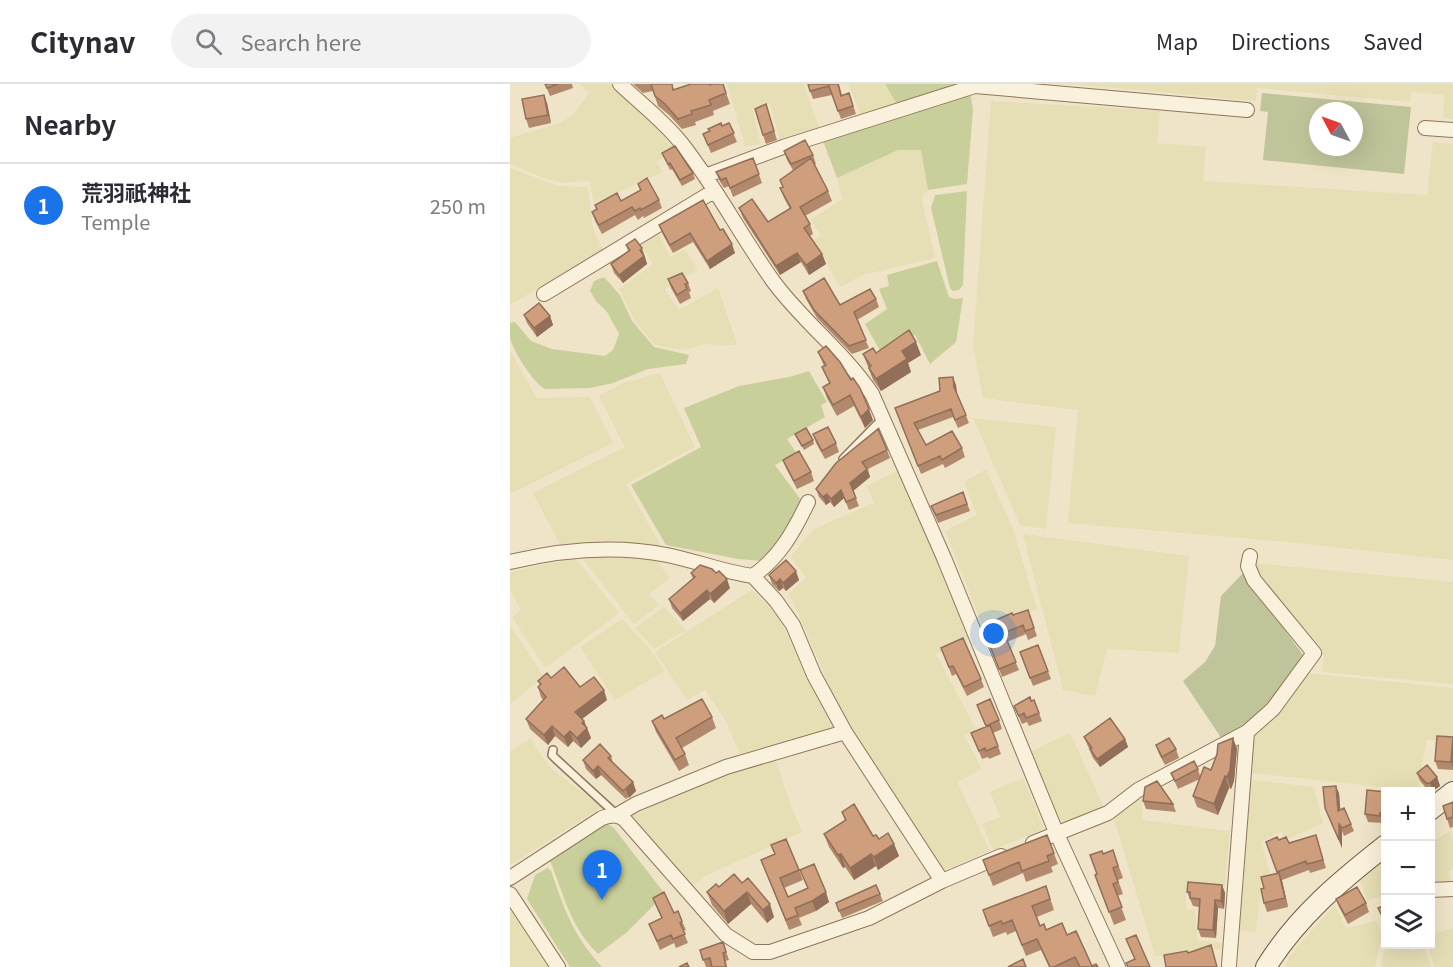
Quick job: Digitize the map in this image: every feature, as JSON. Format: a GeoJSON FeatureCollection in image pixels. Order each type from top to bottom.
{"type":"FeatureCollection","features":[{"type":"Feature","properties":{"kind":"street"},"geometry":{"type":"LineString","coordinates":[[620,84],[670,130],[705,176],[774,281],[808,324],[856,370],[872,394],[944,558],[1056,832],[1118,967]]}},
{"type":"Feature","properties":{"kind":"street"},"geometry":{"type":"LineString","coordinates":[[705,176],[783,147],[975,85],[1247,110]]}},
{"type":"Feature","properties":{"kind":"street"},"geometry":{"type":"LineString","coordinates":[[1425,128],[1453,130]]}},
{"type":"Feature","properties":{"kind":"street"},"geometry":{"type":"LineString","coordinates":[[544,294],[714,191]]}},
{"type":"Feature","properties":{"kind":"street"},"geometry":{"type":"LineString","coordinates":[[753,576],[766,566],[786,544],[811,499]]}},
{"type":"Feature","properties":{"kind":"street"},"geometry":{"type":"LineString","coordinates":[[510,562],[531,557],[602,549],[666,555],[753,576],[776,601],[793,625],[814,675],[845,732],[942,881]]}},
{"type":"Feature","properties":{"kind":"street"},"geometry":{"type":"LineString","coordinates":[[510,878],[602,818],[617,815],[624,819],[726,935],[753,952],[770,952],[869,918],[942,881],[1056,832],[1108,813],[1138,790],[1247,732],[1273,709],[1314,653],[1254,580],[1248,566],[1250,556]]}},
{"type":"Feature","properties":{"kind":"street"},"geometry":{"type":"LineString","coordinates":[[617,815],[636,804],[726,767],[845,732]]}},
{"type":"Feature","properties":{"kind":"street"},"geometry":{"type":"LineString","coordinates":[[1231,966],[1247,732]]}},
{"type":"Feature","properties":{"kind":"street"},"geometry":{"type":"LineString","coordinates":[[1435,807],[1453,792]]}},
{"type":"Feature","properties":{"kind":"street"},"geometry":{"type":"LineString","coordinates":[[1266,967],[1281,944],[1325,894],[1381,849]]}},
{"type":"Feature","properties":{"kind":"street"},"geometry":{"type":"LineString","coordinates":[[1435,891],[1453,889]]}},
{"type":"Feature","properties":{"kind":"street"},"geometry":{"type":"LineString","coordinates":[[510,894],[558,967]]}},
{"type":"Feature","properties":{"kind":"lane"},"geometry":{"type":"LineString","coordinates":[[836,465],[883,417]]}},
{"type":"Feature","properties":{"kind":"lane"},"geometry":{"type":"LineString","coordinates":[[553,750],[552,755],[617,815]]}},
{"type":"Feature","properties":{"kind":"shaded area"},"geometry":{"type":"Polygon","coordinates":[[[580,84],[613,84],[651,121],[676,151],[656,162],[663,172],[594,203],[589,180],[565,183],[546,179],[510,164],[510,138],[560,123],[574,114],[589,93],[580,84]]]}},
{"type":"Feature","properties":{"kind":"shaded area"},"geometry":{"type":"Polygon","coordinates":[[[727,84],[804,84],[819,128],[780,141],[770,104],[752,108],[761,144],[745,146],[727,84]]]}},
{"type":"Feature","properties":{"kind":"shaded area"},"geometry":{"type":"Polygon","coordinates":[[[849,84],[885,84],[898,106],[861,117],[849,84]]]}},
{"type":"Feature","properties":{"kind":"shaded area"},"geometry":{"type":"Polygon","coordinates":[[[1072,84],[1453,84],[1453,119],[1443,118],[1444,95],[1411,92],[1410,102],[1257,88],[1256,101],[1072,84]]]}},
{"type":"Feature","properties":{"kind":"shaded area"},"geometry":{"type":"Polygon","coordinates":[[[991,101],[1160,111],[1157,143],[1206,147],[1203,181],[1427,195],[1433,142],[1453,144],[1453,560],[1287,542],[1068,523],[1078,410],[983,398],[973,345],[991,101]]]}},
{"type":"Feature","properties":{"kind":"shaded area"},"geometry":{"type":"Polygon","coordinates":[[[898,150],[922,150],[928,190],[922,200],[935,258],[863,275],[840,287],[813,240],[821,235],[810,220],[842,199],[837,178],[898,150]]]}},
{"type":"Feature","properties":{"kind":"shaded area"},"geometry":{"type":"Polygon","coordinates":[[[510,168],[558,186],[588,187],[593,229],[604,251],[510,305],[510,168]]]}},
{"type":"Feature","properties":{"kind":"shaded area"},"geometry":{"type":"Polygon","coordinates":[[[659,233],[670,257],[685,249],[698,270],[665,289],[679,310],[718,288],[737,344],[724,346],[706,344],[683,350],[669,348],[654,344],[635,321],[619,289],[653,264],[641,245],[659,233]]]}},
{"type":"Feature","properties":{"kind":"shaded area"},"geometry":{"type":"Polygon","coordinates":[[[510,351],[537,398],[590,397],[613,443],[510,494],[510,351]]]}},
{"type":"Feature","properties":{"kind":"shaded area"},"geometry":{"type":"Polygon","coordinates":[[[660,373],[695,447],[626,484],[662,548],[610,541],[560,545],[533,493],[625,447],[599,396],[623,383],[660,373]]]}},
{"type":"Feature","properties":{"kind":"shaded area"},"geometry":{"type":"Polygon","coordinates":[[[973,418],[1056,427],[1046,529],[1020,525],[973,418]]]}},
{"type":"Feature","properties":{"kind":"shaded area"},"geometry":{"type":"Polygon","coordinates":[[[986,469],[1013,529],[1037,609],[984,629],[945,531],[977,515],[964,482],[986,469]]]}},
{"type":"Feature","properties":{"kind":"shaded area"},"geometry":{"type":"Polygon","coordinates":[[[899,470],[969,639],[936,654],[977,731],[964,735],[982,769],[957,782],[990,851],[944,870],[877,772],[836,701],[788,594],[806,577],[791,557],[813,530],[874,503],[867,486],[899,470]]]}},
{"type":"Feature","properties":{"kind":"shaded area"},"geometry":{"type":"Polygon","coordinates":[[[1023,534],[1189,556],[1179,653],[1107,649],[1095,696],[1063,690],[1023,534]]]}},
{"type":"Feature","properties":{"kind":"shaded area"},"geometry":{"type":"Polygon","coordinates":[[[610,556],[656,560],[670,578],[649,594],[659,605],[634,624],[581,557],[610,556]]]}},
{"type":"Feature","properties":{"kind":"shaded area"},"geometry":{"type":"Polygon","coordinates":[[[576,559],[619,613],[545,668],[512,617],[521,610],[510,590],[510,573],[576,559]]]}},
{"type":"Feature","properties":{"kind":"shaded area"},"geometry":{"type":"Polygon","coordinates":[[[1255,563],[1453,582],[1453,684],[1322,672],[1324,656],[1258,573],[1255,563]]]}},
{"type":"Feature","properties":{"kind":"shaded area"},"geometry":{"type":"Polygon","coordinates":[[[752,590],[773,611],[784,627],[807,680],[834,729],[740,754],[726,721],[705,690],[687,700],[655,652],[752,590]]]}},
{"type":"Feature","properties":{"kind":"shaded area"},"geometry":{"type":"Polygon","coordinates":[[[664,607],[686,630],[654,649],[635,628],[664,607]]]}},
{"type":"Feature","properties":{"kind":"shaded area"},"geometry":{"type":"Polygon","coordinates":[[[622,619],[649,648],[665,671],[615,700],[580,647],[622,619]]]}},
{"type":"Feature","properties":{"kind":"shaded area"},"geometry":{"type":"Polygon","coordinates":[[[510,625],[544,677],[510,704],[510,625]]]}},
{"type":"Feature","properties":{"kind":"shaded area"},"geometry":{"type":"Polygon","coordinates":[[[1307,673],[1453,688],[1453,740],[1427,740],[1418,787],[1381,787],[1252,773],[1254,733],[1307,673]]]}},
{"type":"Feature","properties":{"kind":"shaded area"},"geometry":{"type":"Polygon","coordinates":[[[1070,733],[1104,807],[1066,823],[1058,821],[1030,752],[1070,733]]]}},
{"type":"Feature","properties":{"kind":"shaded area"},"geometry":{"type":"Polygon","coordinates":[[[531,738],[553,770],[602,807],[510,865],[510,751],[531,738]]]}},
{"type":"Feature","properties":{"kind":"shaded area"},"geometry":{"type":"Polygon","coordinates":[[[776,761],[802,832],[707,875],[690,888],[629,817],[712,779],[776,761]]]}},
{"type":"Feature","properties":{"kind":"shaded area"},"geometry":{"type":"Polygon","coordinates":[[[1023,778],[1044,829],[993,850],[982,824],[1000,817],[990,792],[1023,778]]]}},
{"type":"Feature","properties":{"kind":"shaded area"},"geometry":{"type":"Polygon","coordinates":[[[1252,780],[1314,787],[1323,823],[1285,840],[1282,831],[1261,842],[1272,878],[1262,881],[1256,932],[1235,930],[1252,780]]]}},
{"type":"Feature","properties":{"kind":"shaded area"},"geometry":{"type":"Polygon","coordinates":[[[1141,794],[1143,820],[1230,831],[1225,886],[1186,886],[1186,909],[1195,909],[1197,940],[1222,943],[1221,949],[1155,956],[1113,816],[1141,794]]]}},
{"type":"Feature","properties":{"kind":"shaded area"},"geometry":{"type":"Polygon","coordinates":[[[1450,831],[1453,839],[1453,870],[1449,871],[1452,883],[1435,883],[1435,840],[1450,831]]]}},
{"type":"Feature","properties":{"kind":"shaded area"},"geometry":{"type":"Polygon","coordinates":[[[1381,863],[1381,896],[1367,901],[1360,880],[1381,863]]]}},
{"type":"Feature","properties":{"kind":"shaded area"},"geometry":{"type":"Polygon","coordinates":[[[510,905],[550,967],[510,967],[510,905]]]}},
{"type":"Feature","properties":{"kind":"shaded area"},"geometry":{"type":"Polygon","coordinates":[[[1335,905],[1346,928],[1376,921],[1381,933],[1375,967],[1286,967],[1288,959],[1335,905]]]}},
{"type":"Feature","properties":{"kind":"shaded area"},"geometry":{"type":"Polygon","coordinates":[[[1453,928],[1453,967],[1434,967],[1429,949],[1435,949],[1435,933],[1453,928]]]}},
{"type":"Feature","properties":{"kind":"shaded area"},"geometry":{"type":"Polygon","coordinates":[[[1384,949],[1410,949],[1411,951],[1426,949],[1431,967],[1381,967],[1384,949]]]}},
{"type":"Feature","properties":{"kind":"green space"},"geometry":{"type":"Polygon","coordinates":[[[885,84],[960,84],[898,106],[885,84]]]}},
{"type":"Feature","properties":{"kind":"green space"},"geometry":{"type":"Polygon","coordinates":[[[1262,93],[1358,102],[1309,102],[1309,156],[1363,156],[1363,102],[1411,107],[1404,174],[1263,160],[1268,112],[1260,111],[1262,93]]]}},
{"type":"Feature","properties":{"kind":"green space"},"geometry":{"type":"Polygon","coordinates":[[[964,96],[971,96],[973,110],[967,184],[928,190],[921,150],[898,150],[837,178],[823,141],[964,96]]]}},
{"type":"Feature","properties":{"kind":"green space"},"geometry":{"type":"Polygon","coordinates":[[[967,191],[963,285],[959,290],[953,291],[950,288],[931,208],[935,195],[967,191]]]}},
{"type":"Feature","properties":{"kind":"green space"},"geometry":{"type":"Polygon","coordinates":[[[937,261],[949,297],[963,298],[956,342],[930,364],[915,335],[882,354],[865,324],[887,309],[879,289],[889,286],[887,275],[937,261]]]}},
{"type":"Feature","properties":{"kind":"green space"},"geometry":{"type":"Polygon","coordinates":[[[604,277],[620,295],[632,321],[654,347],[689,355],[686,364],[648,369],[613,383],[590,388],[545,389],[530,374],[515,350],[510,338],[510,323],[515,322],[531,341],[552,349],[605,356],[613,350],[619,334],[607,312],[590,291],[594,281],[604,277]]]}},
{"type":"Feature","properties":{"kind":"green space"},"geometry":{"type":"Polygon","coordinates":[[[809,371],[827,402],[821,405],[825,417],[787,439],[797,454],[775,465],[801,500],[795,518],[781,541],[762,561],[738,559],[666,545],[631,485],[701,447],[684,408],[739,386],[809,371]]]}},
{"type":"Feature","properties":{"kind":"green space"},"geometry":{"type":"Polygon","coordinates":[[[1243,573],[1306,659],[1257,717],[1222,739],[1183,681],[1205,662],[1215,646],[1221,596],[1243,573]]]}},
{"type":"Feature","properties":{"kind":"green space"},"geometry":{"type":"Polygon","coordinates":[[[607,824],[613,827],[665,894],[626,933],[598,954],[574,921],[550,861],[607,824]]]}},
{"type":"Feature","properties":{"kind":"green space"},"geometry":{"type":"Polygon","coordinates":[[[548,868],[577,933],[602,967],[570,967],[527,899],[535,875],[548,868]]]}},
{"type":"Feature","properties":{"kind":"building"},"geometry":{"type":"Polygon","coordinates":[[[545,84],[558,84],[547,88],[545,84]]]}},
{"type":"Feature","properties":{"kind":"building"},"geometry":{"type":"Polygon","coordinates":[[[651,84],[672,84],[673,90],[691,84],[723,84],[726,93],[709,100],[711,105],[691,111],[692,114],[678,119],[655,96],[651,84]]]}},
{"type":"Feature","properties":{"kind":"building"},"geometry":{"type":"Polygon","coordinates":[[[808,84],[838,84],[841,96],[849,93],[853,106],[838,111],[829,86],[810,91],[808,84]]]}},
{"type":"Feature","properties":{"kind":"building"},"geometry":{"type":"Polygon","coordinates":[[[544,95],[548,115],[526,119],[522,99],[544,95]]]}},
{"type":"Feature","properties":{"kind":"building"},"geometry":{"type":"Polygon","coordinates":[[[766,104],[774,131],[763,135],[755,109],[766,104]]]}},
{"type":"Feature","properties":{"kind":"building"},"geometry":{"type":"Polygon","coordinates":[[[721,123],[722,126],[729,123],[734,133],[708,145],[703,134],[721,123]]]}},
{"type":"Feature","properties":{"kind":"building"},"geometry":{"type":"Polygon","coordinates":[[[805,140],[813,155],[791,164],[784,151],[805,140]]]}},
{"type":"Feature","properties":{"kind":"building"},"geometry":{"type":"Polygon","coordinates":[[[675,146],[693,173],[680,180],[662,153],[675,146]]]}},
{"type":"Feature","properties":{"kind":"building"},"geometry":{"type":"Polygon","coordinates":[[[753,158],[759,174],[730,188],[726,178],[721,180],[716,172],[753,158]]]}},
{"type":"Feature","properties":{"kind":"building"},"geometry":{"type":"Polygon","coordinates":[[[811,158],[828,191],[800,207],[810,224],[804,228],[822,254],[806,265],[797,253],[776,266],[739,208],[752,199],[768,222],[791,208],[780,188],[783,187],[780,180],[811,158]]]}},
{"type":"Feature","properties":{"kind":"building"},"geometry":{"type":"Polygon","coordinates":[[[647,178],[659,200],[641,210],[640,208],[635,211],[632,207],[599,225],[592,212],[597,209],[595,205],[617,193],[621,201],[641,190],[638,184],[647,178]]]}},
{"type":"Feature","properties":{"kind":"building"},"geometry":{"type":"Polygon","coordinates":[[[703,200],[720,230],[723,229],[732,244],[707,261],[690,233],[670,245],[659,225],[703,200]]]}},
{"type":"Feature","properties":{"kind":"building"},"geometry":{"type":"Polygon","coordinates":[[[635,239],[642,248],[640,250],[644,256],[619,275],[611,264],[630,250],[626,245],[635,239]]]}},
{"type":"Feature","properties":{"kind":"building"},"geometry":{"type":"Polygon","coordinates":[[[682,273],[688,283],[685,284],[687,289],[677,295],[668,279],[682,273]]]}},
{"type":"Feature","properties":{"kind":"building"},"geometry":{"type":"Polygon","coordinates":[[[824,278],[840,305],[870,289],[876,299],[854,312],[866,340],[849,346],[814,310],[803,291],[824,278]]]}},
{"type":"Feature","properties":{"kind":"building"},"geometry":{"type":"Polygon","coordinates":[[[539,303],[550,316],[534,328],[524,315],[539,303]]]}},
{"type":"Feature","properties":{"kind":"building"},"geometry":{"type":"Polygon","coordinates":[[[909,330],[916,342],[902,351],[907,359],[876,379],[863,354],[873,348],[876,353],[909,330]]]}},
{"type":"Feature","properties":{"kind":"building"},"geometry":{"type":"Polygon","coordinates":[[[826,346],[840,362],[851,380],[853,378],[860,388],[869,409],[861,417],[850,395],[833,405],[823,387],[830,383],[822,367],[826,365],[818,352],[826,346]]]}},
{"type":"Feature","properties":{"kind":"building"},"geometry":{"type":"Polygon","coordinates":[[[953,377],[954,387],[966,415],[955,420],[951,409],[914,423],[926,445],[952,431],[962,448],[942,460],[940,456],[918,466],[895,408],[940,391],[939,378],[953,377]]]}},
{"type":"Feature","properties":{"kind":"building"},"geometry":{"type":"Polygon","coordinates":[[[828,427],[836,443],[822,451],[813,434],[828,427]]]}},
{"type":"Feature","properties":{"kind":"building"},"geometry":{"type":"Polygon","coordinates":[[[806,428],[813,440],[802,446],[795,434],[806,428]]]}},
{"type":"Feature","properties":{"kind":"building"},"geometry":{"type":"Polygon","coordinates":[[[878,429],[887,450],[862,462],[867,469],[850,483],[856,498],[846,502],[841,490],[831,499],[827,494],[823,497],[816,489],[836,463],[878,429]]]}},
{"type":"Feature","properties":{"kind":"building"},"geometry":{"type":"Polygon","coordinates":[[[799,451],[811,472],[794,481],[783,460],[799,451]]]}},
{"type":"Feature","properties":{"kind":"building"},"geometry":{"type":"Polygon","coordinates":[[[963,492],[967,504],[936,515],[931,506],[963,492]]]}},
{"type":"Feature","properties":{"kind":"building"},"geometry":{"type":"Polygon","coordinates":[[[786,560],[796,571],[783,583],[780,579],[776,583],[769,575],[786,560]]]}},
{"type":"Feature","properties":{"kind":"building"},"geometry":{"type":"Polygon","coordinates":[[[700,565],[716,573],[719,571],[727,579],[710,594],[707,590],[680,613],[669,599],[695,577],[691,573],[700,565]]]}},
{"type":"Feature","properties":{"kind":"building"},"geometry":{"type":"Polygon","coordinates":[[[1028,610],[1034,628],[1025,631],[1023,625],[1004,633],[1016,662],[999,669],[982,626],[1012,613],[1013,615],[1028,610]]]}},
{"type":"Feature","properties":{"kind":"building"},"geometry":{"type":"Polygon","coordinates":[[[963,638],[981,679],[964,687],[953,666],[949,667],[941,648],[963,638]]]}},
{"type":"Feature","properties":{"kind":"building"},"geometry":{"type":"Polygon","coordinates":[[[1038,645],[1048,671],[1030,678],[1020,652],[1038,645]]]}},
{"type":"Feature","properties":{"kind":"building"},"geometry":{"type":"Polygon","coordinates":[[[564,667],[580,687],[594,677],[604,690],[575,712],[587,728],[577,738],[570,731],[564,737],[552,726],[544,735],[526,719],[546,697],[538,687],[541,684],[538,681],[547,673],[551,678],[564,667]]]}},
{"type":"Feature","properties":{"kind":"building"},"geometry":{"type":"Polygon","coordinates":[[[1030,697],[1031,701],[1034,700],[1039,713],[1026,718],[1024,713],[1019,716],[1014,706],[1030,697]]]}},
{"type":"Feature","properties":{"kind":"building"},"geometry":{"type":"Polygon","coordinates":[[[702,699],[712,717],[676,738],[685,754],[675,760],[652,721],[662,715],[664,719],[702,699]]]}},
{"type":"Feature","properties":{"kind":"building"},"geometry":{"type":"Polygon","coordinates":[[[990,699],[999,720],[986,726],[977,705],[990,699]]]}},
{"type":"Feature","properties":{"kind":"building"},"geometry":{"type":"Polygon","coordinates":[[[1110,718],[1125,739],[1097,759],[1084,737],[1110,718]]]}},
{"type":"Feature","properties":{"kind":"building"},"geometry":{"type":"Polygon","coordinates":[[[990,725],[998,746],[979,751],[971,733],[990,725]]]}},
{"type":"Feature","properties":{"kind":"building"},"geometry":{"type":"Polygon","coordinates":[[[1437,736],[1453,737],[1451,762],[1435,761],[1437,736]]]}},
{"type":"Feature","properties":{"kind":"building"},"geometry":{"type":"Polygon","coordinates":[[[1169,738],[1176,749],[1162,757],[1156,745],[1169,738]]]}},
{"type":"Feature","properties":{"kind":"building"},"geometry":{"type":"Polygon","coordinates":[[[1233,738],[1230,770],[1227,777],[1225,776],[1214,804],[1193,796],[1204,767],[1211,770],[1218,744],[1233,738]]]}},
{"type":"Feature","properties":{"kind":"building"},"geometry":{"type":"Polygon","coordinates":[[[600,744],[611,756],[608,758],[633,782],[623,791],[598,766],[593,771],[583,760],[600,744]]]}},
{"type":"Feature","properties":{"kind":"building"},"geometry":{"type":"Polygon","coordinates":[[[1194,761],[1198,769],[1175,781],[1171,773],[1194,761]]]}},
{"type":"Feature","properties":{"kind":"building"},"geometry":{"type":"Polygon","coordinates":[[[1427,765],[1437,777],[1430,783],[1426,783],[1417,773],[1427,765]]]}},
{"type":"Feature","properties":{"kind":"building"},"geometry":{"type":"Polygon","coordinates":[[[1157,781],[1173,804],[1143,801],[1145,787],[1157,781]]]}},
{"type":"Feature","properties":{"kind":"building"},"geometry":{"type":"Polygon","coordinates":[[[1336,786],[1338,811],[1344,808],[1351,824],[1342,828],[1339,824],[1339,840],[1325,808],[1323,787],[1336,786]]]}},
{"type":"Feature","properties":{"kind":"building"},"geometry":{"type":"Polygon","coordinates":[[[1367,790],[1381,791],[1380,816],[1365,814],[1367,790]]]}},
{"type":"Feature","properties":{"kind":"building"},"geometry":{"type":"Polygon","coordinates":[[[1453,802],[1453,817],[1447,819],[1443,806],[1453,802]]]}},
{"type":"Feature","properties":{"kind":"building"},"geometry":{"type":"Polygon","coordinates":[[[854,804],[873,836],[876,835],[879,839],[888,833],[894,844],[874,857],[871,854],[850,868],[824,834],[846,820],[842,812],[854,804]]]}},
{"type":"Feature","properties":{"kind":"building"},"geometry":{"type":"Polygon","coordinates":[[[1047,835],[1054,853],[1047,856],[1049,861],[1022,871],[1019,862],[989,875],[983,860],[1047,835]]]}},
{"type":"Feature","properties":{"kind":"building"},"geometry":{"type":"Polygon","coordinates":[[[1316,835],[1323,860],[1307,864],[1306,861],[1277,872],[1266,842],[1277,837],[1279,840],[1286,837],[1289,843],[1316,835]]]}},
{"type":"Feature","properties":{"kind":"building"},"geometry":{"type":"Polygon","coordinates":[[[786,839],[799,870],[780,878],[788,897],[808,888],[800,870],[814,864],[826,892],[795,908],[798,915],[786,920],[761,860],[775,854],[771,845],[786,839]]]}},
{"type":"Feature","properties":{"kind":"building"},"geometry":{"type":"Polygon","coordinates":[[[1113,850],[1118,866],[1113,868],[1118,882],[1113,884],[1122,907],[1109,912],[1090,855],[1113,850]]]}},
{"type":"Feature","properties":{"kind":"building"},"geometry":{"type":"Polygon","coordinates":[[[1279,873],[1285,898],[1264,903],[1261,877],[1279,873]]]}},
{"type":"Feature","properties":{"kind":"building"},"geometry":{"type":"Polygon","coordinates":[[[734,874],[742,883],[748,878],[770,904],[763,910],[747,892],[724,911],[707,892],[716,884],[719,887],[734,874]]]}},
{"type":"Feature","properties":{"kind":"building"},"geometry":{"type":"Polygon","coordinates":[[[1188,882],[1222,885],[1221,901],[1215,900],[1213,930],[1198,929],[1200,899],[1190,898],[1190,892],[1187,892],[1188,882]]]}},
{"type":"Feature","properties":{"kind":"building"},"geometry":{"type":"Polygon","coordinates":[[[876,885],[880,894],[839,911],[836,903],[876,885]]]}},
{"type":"Feature","properties":{"kind":"building"},"geometry":{"type":"Polygon","coordinates":[[[1046,886],[1050,899],[1032,906],[1040,926],[1044,924],[1046,930],[1062,923],[1067,935],[1076,931],[1092,966],[1096,964],[1098,967],[1080,967],[1075,957],[1050,967],[1037,939],[1022,945],[1012,920],[1003,924],[1001,921],[989,926],[983,910],[1046,886]]]}},
{"type":"Feature","properties":{"kind":"building"},"geometry":{"type":"Polygon","coordinates":[[[1357,887],[1366,903],[1345,915],[1336,899],[1357,887]]]}},
{"type":"Feature","properties":{"kind":"building"},"geometry":{"type":"Polygon","coordinates":[[[664,892],[674,913],[678,911],[685,934],[673,939],[671,935],[657,941],[649,924],[662,918],[653,898],[664,892]]]}},
{"type":"Feature","properties":{"kind":"building"},"geometry":{"type":"Polygon","coordinates":[[[1136,935],[1150,967],[1128,967],[1126,963],[1135,959],[1126,939],[1136,935]]]}},
{"type":"Feature","properties":{"kind":"building"},"geometry":{"type":"Polygon","coordinates":[[[723,942],[726,967],[712,967],[710,958],[703,960],[700,950],[723,942]]]}},
{"type":"Feature","properties":{"kind":"building"},"geometry":{"type":"Polygon","coordinates":[[[1211,945],[1217,967],[1166,967],[1164,955],[1187,951],[1188,953],[1211,945]]]}},
{"type":"Feature","properties":{"kind":"building"},"geometry":{"type":"Polygon","coordinates":[[[1023,959],[1026,967],[1008,967],[1023,959]]]}},
{"type":"Feature","properties":{"kind":"place","name":"荒羽祇神社"},"geometry":{"type":"Point","coordinates":[602,900]}}]}
